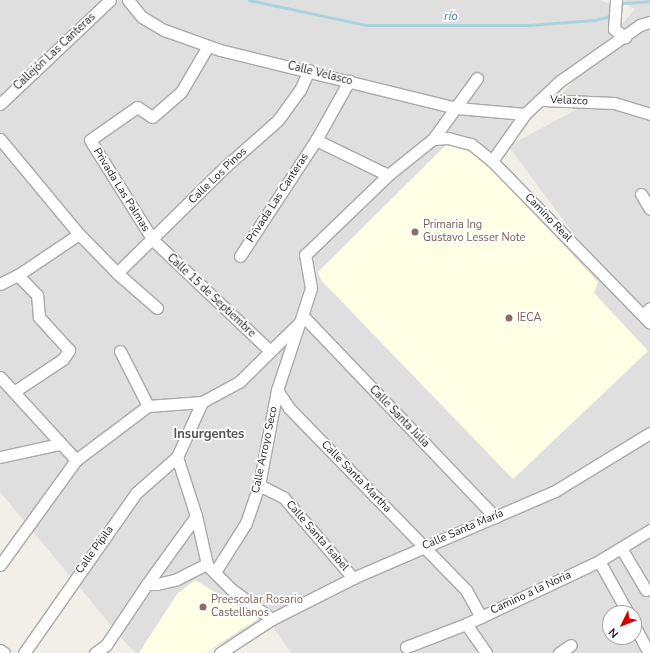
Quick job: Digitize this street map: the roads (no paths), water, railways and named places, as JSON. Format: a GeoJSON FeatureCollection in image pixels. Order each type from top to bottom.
{"type":"FeatureCollection","features":[{"type":"Feature","properties":{"kind":"street","name":"Callejón Las Canteras"},"geometry":{"type":"LineString","coordinates":[[0,104],[110,0]]}},
{"type":"Feature","properties":{"kind":"street","name":"Calle Velasco"},"geometry":{"type":"LineString","coordinates":[[128,0],[142,17],[158,27],[208,46],[457,108],[526,114]]}},
{"type":"Feature","properties":{"kind":"street"},"geometry":{"type":"LineString","coordinates":[[616,0],[614,29],[625,37]]}},
{"type":"Feature","properties":{"kind":"street"},"geometry":{"type":"LineString","coordinates":[[543,100],[560,81],[650,22]]}},
{"type":"Feature","properties":{"kind":"street","name":"Privada Las Palmas"},"geometry":{"type":"LineString","coordinates":[[153,240],[90,140],[137,107],[152,117],[181,92],[208,46]]}},
{"type":"Feature","properties":{"kind":"street","name":"Calle Los Pinos"},"geometry":{"type":"LineString","coordinates":[[117,273],[153,240],[226,166],[278,120],[300,90],[309,70]]}},
{"type":"Feature","properties":{"kind":"street"},"geometry":{"type":"LineString","coordinates":[[0,565],[76,460],[148,406],[202,402],[239,382],[302,320],[311,288],[306,256],[388,175],[433,139],[457,108],[477,78]]}},
{"type":"Feature","properties":{"kind":"street","name":"Privada Las Canteras"},"geometry":{"type":"LineString","coordinates":[[240,256],[316,140],[349,81]]}},
{"type":"Feature","properties":{"kind":"street","name":"Velazco"},"geometry":{"type":"LineString","coordinates":[[492,161],[526,114],[543,100],[614,103],[650,114]]}},
{"type":"Feature","properties":{"kind":"street","name":"Camino Real"},"geometry":{"type":"LineString","coordinates":[[433,139],[448,138],[471,144],[492,161],[648,315]]}},
{"type":"Feature","properties":{"kind":"street"},"geometry":{"type":"LineString","coordinates":[[0,140],[79,234],[117,273],[157,308]]}},
{"type":"Feature","properties":{"kind":"street"},"geometry":{"type":"LineString","coordinates":[[316,140],[388,175]]}},
{"type":"Feature","properties":{"kind":"street"},"geometry":{"type":"LineString","coordinates":[[641,194],[650,209]]}},
{"type":"Feature","properties":{"kind":"street"},"geometry":{"type":"LineString","coordinates":[[0,284],[18,275],[79,234]]}},
{"type":"Feature","properties":{"kind":"street","name":"Calle 15 de Septiembre"},"geometry":{"type":"LineString","coordinates":[[153,240],[270,351]]}},
{"type":"Feature","properties":{"kind":"street"},"geometry":{"type":"LineString","coordinates":[[15,391],[63,359],[69,350],[38,317],[37,295],[18,275]]}},
{"type":"Feature","properties":{"kind":"street","name":"Calle Arroyo Seco"},"geometry":{"type":"LineString","coordinates":[[215,572],[246,523],[259,484],[277,390],[302,320]]}},
{"type":"Feature","properties":{"kind":"street","name":"Calle Santa Julia"},"geometry":{"type":"LineString","coordinates":[[302,320],[495,517]]}},
{"type":"Feature","properties":{"kind":"street"},"geometry":{"type":"LineString","coordinates":[[120,351],[148,406]]}},
{"type":"Feature","properties":{"kind":"street"},"geometry":{"type":"LineString","coordinates":[[0,377],[15,391],[59,444],[76,460]]}},
{"type":"Feature","properties":{"kind":"street","name":"Calle Santa Martha"},"geometry":{"type":"LineString","coordinates":[[277,390],[289,408],[466,590],[481,616]]}},
{"type":"Feature","properties":{"kind":"street"},"geometry":{"type":"LineString","coordinates":[[202,402],[177,457],[196,516],[206,564],[231,589],[272,619]]}},
{"type":"Feature","properties":{"kind":"street"},"geometry":{"type":"LineString","coordinates":[[273,414],[289,408]]}},
{"type":"Feature","properties":{"kind":"street","name":"Calle Santa María"},"geometry":{"type":"LineString","coordinates":[[220,653],[272,619],[353,578],[424,546],[555,491],[650,433]]}},
{"type":"Feature","properties":{"kind":"street"},"geometry":{"type":"LineString","coordinates":[[0,457],[59,444]]}},
{"type":"Feature","properties":{"kind":"street","name":"Calle Pípila"},"geometry":{"type":"LineString","coordinates":[[24,653],[136,493],[177,457]]}},
{"type":"Feature","properties":{"kind":"street","name":"Calle Santa Isabel"},"geometry":{"type":"LineString","coordinates":[[259,484],[284,498],[353,578]]}},
{"type":"Feature","properties":{"kind":"street"},"geometry":{"type":"LineString","coordinates":[[95,653],[106,646],[147,584],[196,516]]}},
{"type":"Feature","properties":{"kind":"street","name":"Camino a la Noria"},"geometry":{"type":"LineString","coordinates":[[406,647],[466,624],[599,561],[650,530]]}},
{"type":"Feature","properties":{"kind":"street"},"geometry":{"type":"LineString","coordinates":[[620,548],[646,590]]}},
{"type":"Feature","properties":{"kind":"street"},"geometry":{"type":"LineString","coordinates":[[599,561],[624,605]]}},
{"type":"Feature","properties":{"kind":"street"},"geometry":{"type":"LineString","coordinates":[[147,584],[157,584],[175,580],[206,564]]}},
{"type":"Feature","properties":{"kind":"street"},"geometry":{"type":"LineString","coordinates":[[466,624],[486,653]]}},
{"type":"Feature","properties":{"kind":"street"},"geometry":{"type":"LineString","coordinates":[[642,640],[649,653]]}},
{"type":"Feature","properties":{"kind":"street"},"geometry":{"type":"LineString","coordinates":[[559,653],[571,645]]}},
{"type":"Feature","properties":{"kind":"street"},"geometry":{"type":"LineString","coordinates":[[0,650],[4,653]]}},
{"type":"Feature","properties":{"kind":"waterway","name":"río"},"geometry":{"type":"LineString","coordinates":[[249,0],[366,25],[529,25],[594,20],[607,17],[612,13]]}},
{"type":"Feature","properties":{"kind":"waterway","name":"río"},"geometry":{"type":"LineString","coordinates":[[619,6],[623,3],[650,1]]}},
{"type":"Feature","properties":{"kind":"place","name":"Primaria Ing Gustavo Lesser Note"},"geometry":{"type":"Point","coordinates":[415,232]}},
{"type":"Feature","properties":{"kind":"place","name":"IECA"},"geometry":{"type":"Point","coordinates":[509,318]}},
{"type":"Feature","properties":{"kind":"place","name":"Preescolar Rosario Castellanos"},"geometry":{"type":"Point","coordinates":[203,607]}},
{"type":"Feature","properties":{"kind":"district","name":"Insurgentes"},"geometry":{"type":"Point","coordinates":[209,434]}}]}
